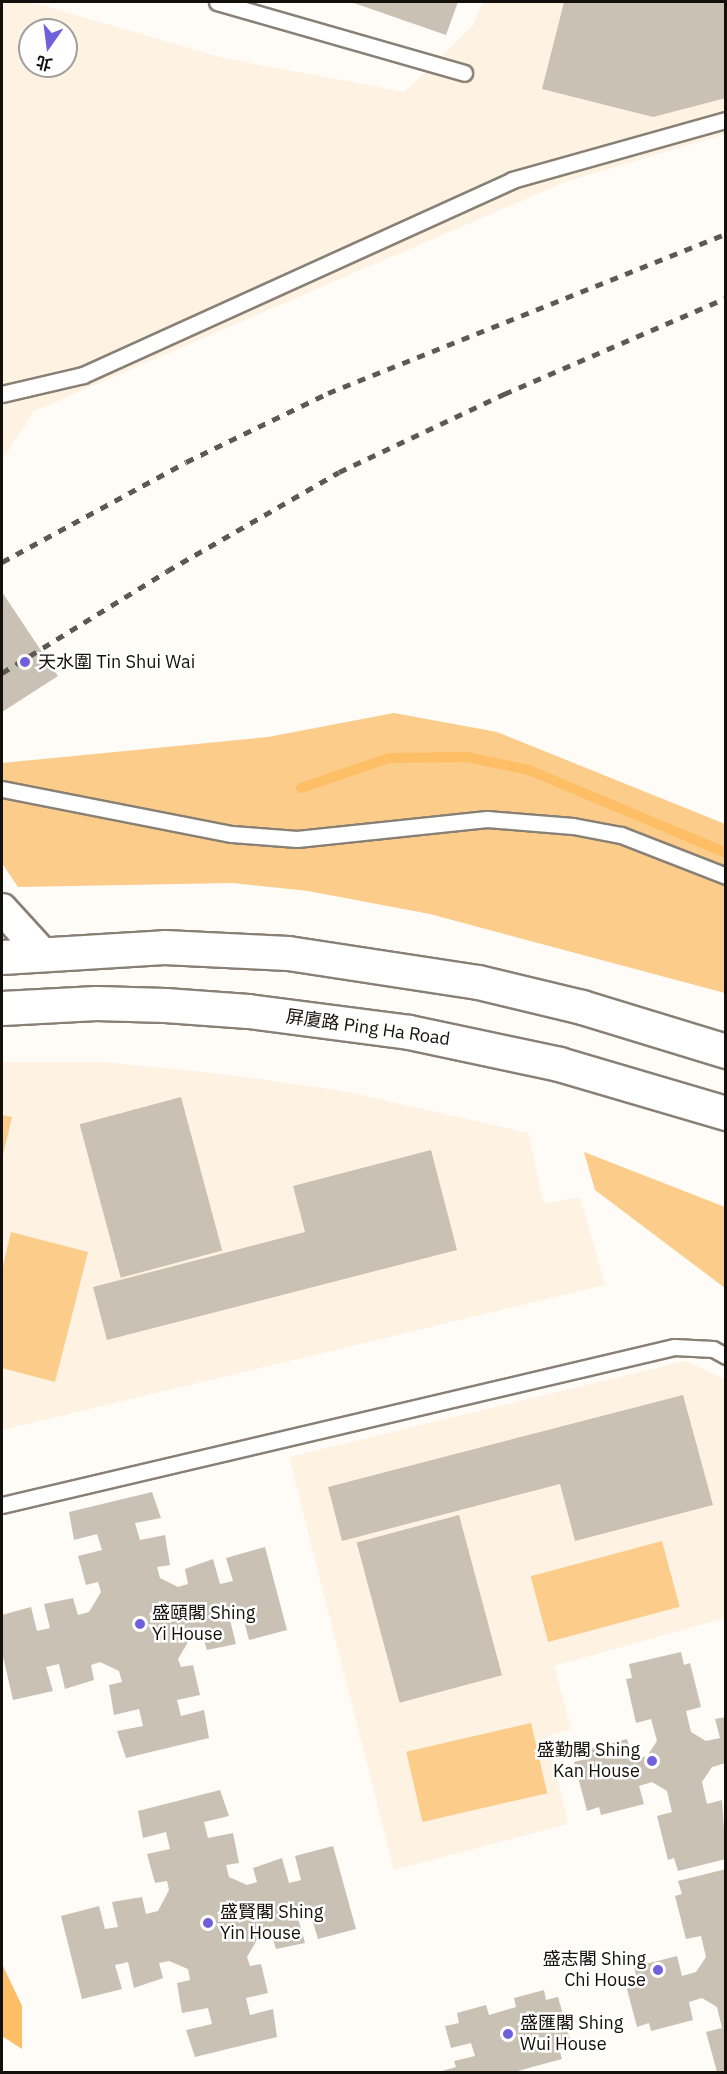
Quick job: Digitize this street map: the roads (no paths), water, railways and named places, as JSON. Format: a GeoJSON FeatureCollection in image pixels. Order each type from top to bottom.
{"type":"FeatureCollection","features":[{"type":"Feature","properties":{"kind":"main road"},"geometry":{"type":"LineString","coordinates":[[2,957],[42,953],[219,948],[375,965],[478,982],[582,1006],[726,1051]]}},
{"type":"Feature","properties":{"kind":"main road","name":"屏廈路 Ping Ha Road"},"geometry":{"type":"LineString","coordinates":[[2,1008],[96,1003],[165,1005],[248,1011],[409,1032],[559,1064],[726,1113]]}},
{"type":"Feature","properties":{"kind":"street"},"geometry":{"type":"LineString","coordinates":[[2,909],[42,953]]}},
{"type":"Feature","properties":{"kind":"lane"},"geometry":{"type":"LineString","coordinates":[[217,2],[464,73]]}},
{"type":"Feature","properties":{"kind":"lane"},"geometry":{"type":"LineString","coordinates":[[2,394],[83,375],[512,180],[726,120]]}},
{"type":"Feature","properties":{"kind":"lane"},"geometry":{"type":"LineString","coordinates":[[2,789],[232,834],[297,838],[487,819],[573,826],[621,835],[726,876]]}},
{"type":"Feature","properties":{"kind":"lane"},"geometry":{"type":"LineString","coordinates":[[2,1505],[674,1347],[713,1349],[726,1356]]}},
{"type":"Feature","properties":{"kind":"waterway"},"geometry":{"type":"LineString","coordinates":[[301,788],[389,758],[466,757],[529,770],[726,853]]}},
{"type":"Feature","properties":{"kind":"railway"},"geometry":{"type":"LineString","coordinates":[[2,562],[186,462],[328,393],[726,234]]}},
{"type":"Feature","properties":{"kind":"railway"},"geometry":{"type":"LineString","coordinates":[[2,673],[167,571],[339,472],[504,394],[726,298]]}},
{"type":"Feature","properties":{"kind":"place","name":"天水圍 Tin Shui Wai"},"geometry":{"type":"Point","coordinates":[25,662]}},
{"type":"Feature","properties":{"kind":"place","name":"盛頤閣 Shing Yi House"},"geometry":{"type":"Point","coordinates":[140,1624]}},
{"type":"Feature","properties":{"kind":"place","name":"盛勤閣 Shing Kan House"},"geometry":{"type":"Point","coordinates":[652,1761]}},
{"type":"Feature","properties":{"kind":"place","name":"盛賢閣 Shing Yin House"},"geometry":{"type":"Point","coordinates":[208,1923]}},
{"type":"Feature","properties":{"kind":"place","name":"盛志閣 Shing Chi House"},"geometry":{"type":"Point","coordinates":[658,1970]}},
{"type":"Feature","properties":{"kind":"place","name":"盛匯閣 Shing Wui House"},"geometry":{"type":"Point","coordinates":[508,2034]}}]}
